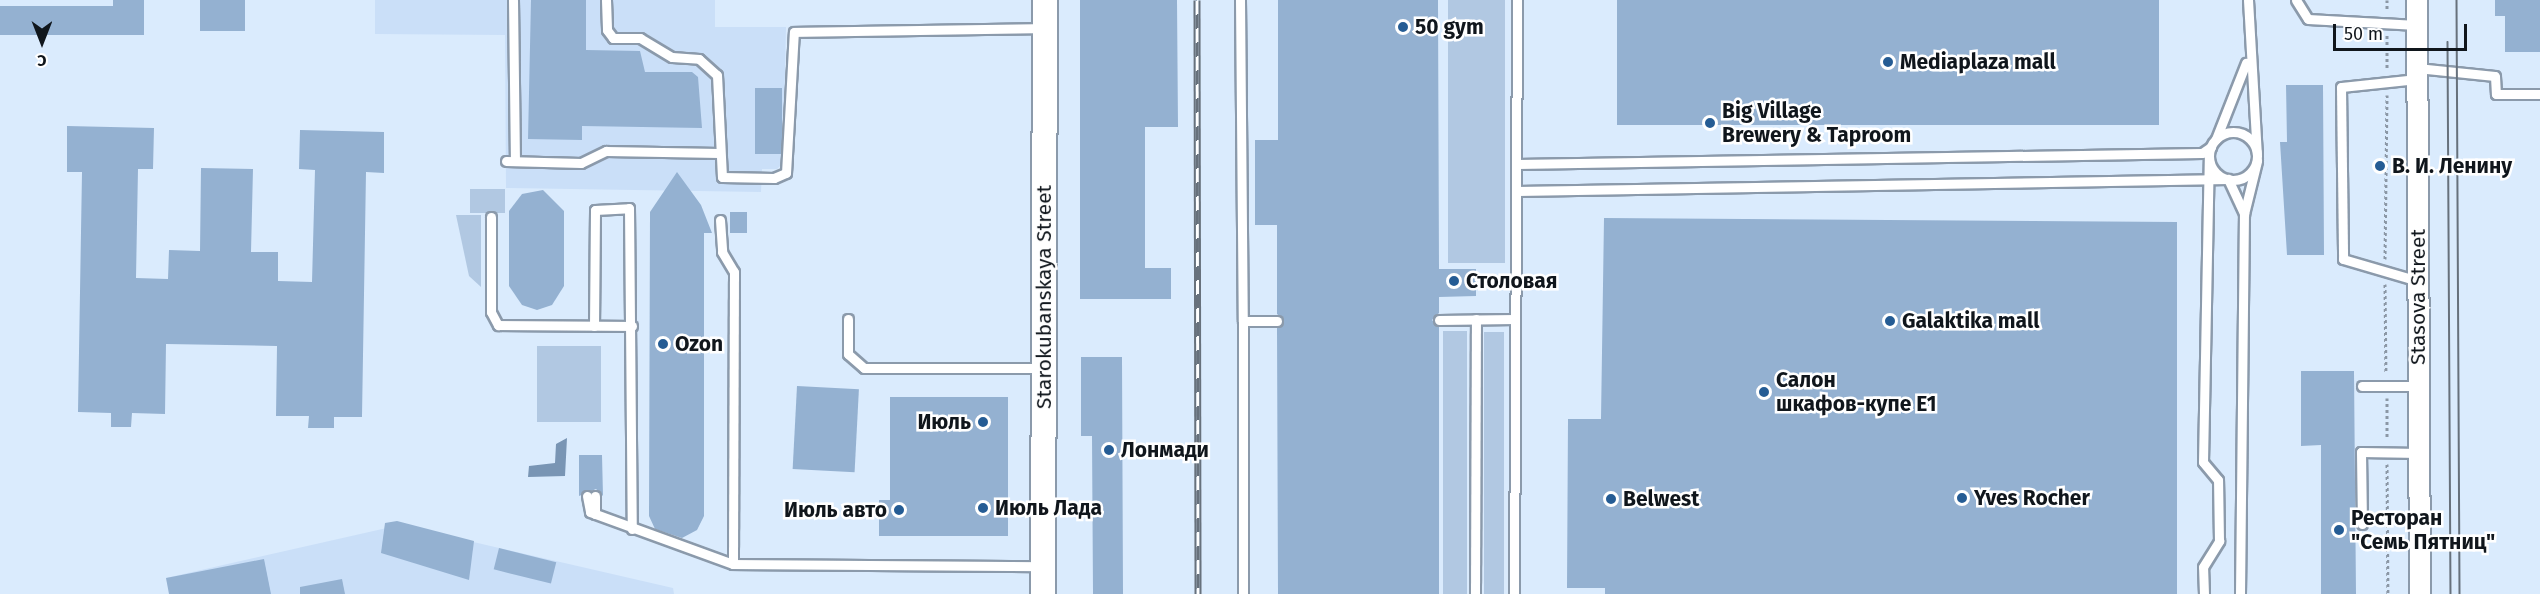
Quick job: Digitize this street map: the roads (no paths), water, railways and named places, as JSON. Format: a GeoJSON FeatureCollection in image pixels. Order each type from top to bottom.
{"type":"FeatureCollection","features":[{"type":"Feature","properties":{"kind":"street","name":"Starokubanskaya Street"},"geometry":{"type":"LineString","coordinates":[[1043,594],[1045,0]]}},
{"type":"Feature","properties":{"kind":"street","name":"Stasova Street"},"geometry":{"type":"LineString","coordinates":[[2416,0],[2420,594]]}},
{"type":"Feature","properties":{"kind":"lane"},"geometry":{"type":"LineString","coordinates":[[513,0],[510,161],[581,162],[606,151],[719,153]]}},
{"type":"Feature","properties":{"kind":"lane"},"geometry":{"type":"LineString","coordinates":[[606,0],[607,30],[613,38],[640,38],[672,57],[699,59],[717,75],[719,153],[722,177],[774,178],[786,172],[794,32],[1045,28]]}},
{"type":"Feature","properties":{"kind":"lane"},"geometry":{"type":"LineString","coordinates":[[1240,0],[1243,594]]}},
{"type":"Feature","properties":{"kind":"lane"},"geometry":{"type":"LineString","coordinates":[[1514,594],[1517,0]]}},
{"type":"Feature","properties":{"kind":"lane"},"geometry":{"type":"LineString","coordinates":[[2240,594],[2244,214],[2257,158],[2248,58],[2248,0]]}},
{"type":"Feature","properties":{"kind":"lane"},"geometry":{"type":"LineString","coordinates":[[2296,0],[2308,19],[2417,25]]}},
{"type":"Feature","properties":{"kind":"lane"},"geometry":{"type":"LineString","coordinates":[[2204,594],[2203,567],[2219,541],[2218,480],[2203,462],[2207,180],[2212,147],[2248,58]]}},
{"type":"Feature","properties":{"kind":"lane"},"geometry":{"type":"LineString","coordinates":[[2418,280],[2343,259],[2341,87],[2387,82],[2417,73],[2495,76],[2496,94],[2540,94]]}},
{"type":"Feature","properties":{"kind":"lane"},"geometry":{"type":"LineString","coordinates":[[1517,164],[2202,153],[2238,132],[2252,140],[2257,158]]}},
{"type":"Feature","properties":{"kind":"lane"},"geometry":{"type":"LineString","coordinates":[[2212,147],[2214,171],[2228,179],[2244,214]]}},
{"type":"Feature","properties":{"kind":"lane"},"geometry":{"type":"LineString","coordinates":[[1517,191],[2207,180],[2243,178],[2257,158]]}},
{"type":"Feature","properties":{"kind":"lane"},"geometry":{"type":"LineString","coordinates":[[594,326],[595,210],[625,207],[632,214],[632,529]]}},
{"type":"Feature","properties":{"kind":"lane"},"geometry":{"type":"LineString","coordinates":[[491,217],[492,319],[505,326],[632,326]]}},
{"type":"Feature","properties":{"kind":"lane"},"geometry":{"type":"LineString","coordinates":[[720,220],[722,252],[734,272],[734,564]]}},
{"type":"Feature","properties":{"kind":"lane"},"geometry":{"type":"LineString","coordinates":[[848,319],[848,354],[864,368],[1044,368]]}},
{"type":"Feature","properties":{"kind":"lane"},"geometry":{"type":"LineString","coordinates":[[1475,594],[1476,319]]}},
{"type":"Feature","properties":{"kind":"lane"},"geometry":{"type":"LineString","coordinates":[[1439,320],[1515,319]]}},
{"type":"Feature","properties":{"kind":"lane"},"geometry":{"type":"LineString","coordinates":[[1243,321],[1277,321]]}},
{"type":"Feature","properties":{"kind":"lane"},"geometry":{"type":"LineString","coordinates":[[2362,386],[2419,386]]}},
{"type":"Feature","properties":{"kind":"lane"},"geometry":{"type":"LineString","coordinates":[[2362,524],[2361,452],[2419,453]]}},
{"type":"Feature","properties":{"kind":"lane"},"geometry":{"type":"LineString","coordinates":[[591,496],[587,508],[595,514],[734,564],[1044,566]]}},
{"type":"Feature","properties":{"kind":"tram line"},"geometry":{"type":"LineString","coordinates":[[2457,0],[2460,594]]}},
{"type":"Feature","properties":{"kind":"tram line"},"geometry":{"type":"LineString","coordinates":[[2448,42],[2451,594]]}},
{"type":"Feature","properties":{"kind":"railway"},"geometry":{"type":"LineString","coordinates":[[1197,0],[1198,594]]}},
{"type":"Feature","properties":{"kind":"place","name":"50 gym"},"geometry":{"type":"Point","coordinates":[1403,27]}},
{"type":"Feature","properties":{"kind":"place","name":"Mediaplaza mall"},"geometry":{"type":"Point","coordinates":[1888,62]}},
{"type":"Feature","properties":{"kind":"place","name":"Big Village Brewery & Taproom"},"geometry":{"type":"Point","coordinates":[1710,123]}},
{"type":"Feature","properties":{"kind":"place","name":"В. И. Ленину"},"geometry":{"type":"Point","coordinates":[2380,166]}},
{"type":"Feature","properties":{"kind":"place","name":"Столовая"},"geometry":{"type":"Point","coordinates":[1454,281]}},
{"type":"Feature","properties":{"kind":"place","name":"Galaktika mall"},"geometry":{"type":"Point","coordinates":[1890,321]}},
{"type":"Feature","properties":{"kind":"place","name":"Ozon"},"geometry":{"type":"Point","coordinates":[663,344]}},
{"type":"Feature","properties":{"kind":"place","name":"Салон шкафов-купе Е1"},"geometry":{"type":"Point","coordinates":[1764,392]}},
{"type":"Feature","properties":{"kind":"place","name":"Июль"},"geometry":{"type":"Point","coordinates":[983,422]}},
{"type":"Feature","properties":{"kind":"place","name":"Лонмади"},"geometry":{"type":"Point","coordinates":[1109,450]}},
{"type":"Feature","properties":{"kind":"place","name":"Yves Rocher"},"geometry":{"type":"Point","coordinates":[1962,498]}},
{"type":"Feature","properties":{"kind":"place","name":"Belwest"},"geometry":{"type":"Point","coordinates":[1611,499]}},
{"type":"Feature","properties":{"kind":"place","name":"Июль Лада"},"geometry":{"type":"Point","coordinates":[983,508]}},
{"type":"Feature","properties":{"kind":"place","name":"Июль авто"},"geometry":{"type":"Point","coordinates":[899,510]}},
{"type":"Feature","properties":{"kind":"place","name":"Ресторан \"Семь Пятниц\""},"geometry":{"type":"Point","coordinates":[2339,530]}}]}
